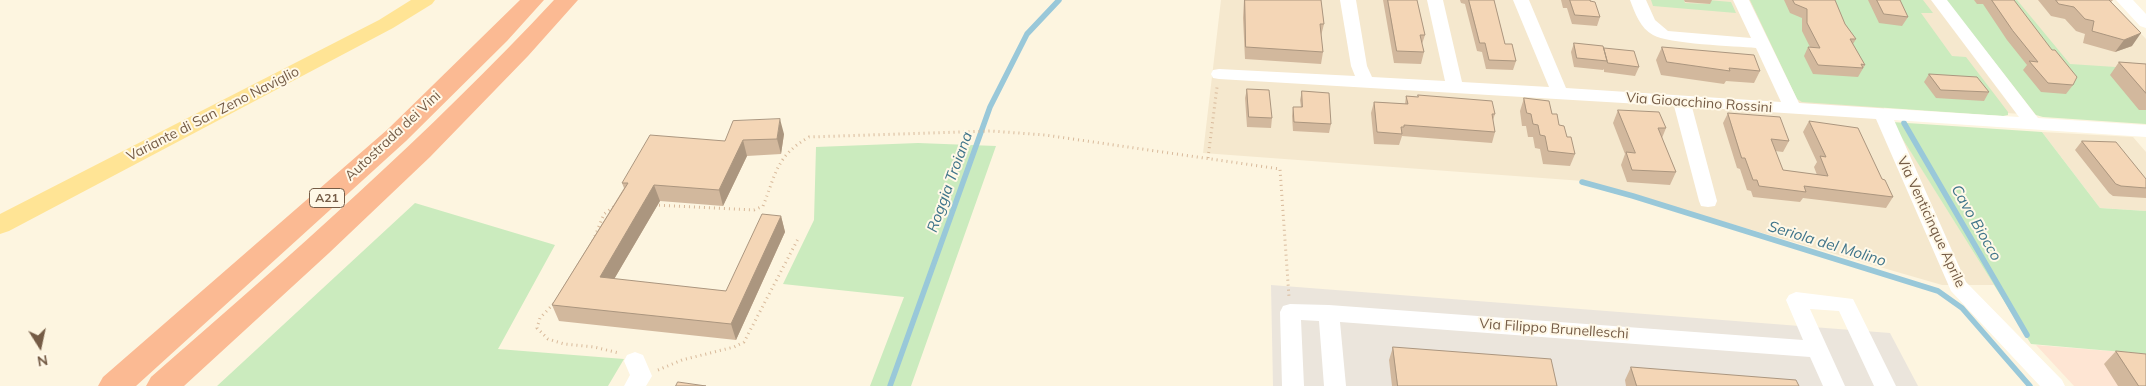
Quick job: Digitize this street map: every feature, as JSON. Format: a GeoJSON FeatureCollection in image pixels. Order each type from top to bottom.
{"type":"FeatureCollection","features":[{"type":"Feature","properties":{"kind":"highway","name":"Autostrada dei Vini"},"geometry":{"type":"LineString","coordinates":[[114,386],[397,135],[499,36],[533,0]]}},
{"type":"Feature","properties":{"kind":"highway","name":"Autostrada dei Vini"},"geometry":{"type":"LineString","coordinates":[[162,386],[431,140],[530,41],[567,0]]}},
{"type":"Feature","properties":{"kind":"main road","name":"Variante di San Zeno Naviglio"},"geometry":{"type":"LineString","coordinates":[[0,224],[386,24],[425,0]]}},
{"type":"Feature","properties":{"kind":"street"},"geometry":{"type":"LineString","coordinates":[[1348,0],[1359,66],[1365,82]]}},
{"type":"Feature","properties":{"kind":"street"},"geometry":{"type":"LineString","coordinates":[[1435,0],[1455,87]]}},
{"type":"Feature","properties":{"kind":"street"},"geometry":{"type":"LineString","coordinates":[[1521,0],[1560,94]]}},
{"type":"Feature","properties":{"kind":"street"},"geometry":{"type":"LineString","coordinates":[[1638,0],[1648,25],[1664,35],[1707,37],[1762,44]]}},
{"type":"Feature","properties":{"kind":"street"},"geometry":{"type":"LineString","coordinates":[[1741,0],[1793,108]]}},
{"type":"Feature","properties":{"kind":"street"},"geometry":{"type":"LineString","coordinates":[[1939,0],[2033,124]]}},
{"type":"Feature","properties":{"kind":"street"},"geometry":{"type":"LineString","coordinates":[[2124,0],[2146,23]]}},
{"type":"Feature","properties":{"kind":"street","name":"Via Gioacchino Rossini"},"geometry":{"type":"LineString","coordinates":[[1219,74],[1455,87],[2146,131]]}},
{"type":"Feature","properties":{"kind":"street"},"geometry":{"type":"LineString","coordinates":[[1682,102],[1708,201]]}},
{"type":"Feature","properties":{"kind":"street","name":"Via Venticinque Aprile"},"geometry":{"type":"LineString","coordinates":[[1883,115],[1958,286],[2021,354],[2054,386]]}},
{"type":"Feature","properties":{"kind":"street"},"geometry":{"type":"LineString","coordinates":[[1834,386],[1796,300],[1846,304],[1884,386]]}},
{"type":"Feature","properties":{"kind":"street"},"geometry":{"type":"LineString","coordinates":[[1290,312],[1293,386]]}},
{"type":"Feature","properties":{"kind":"street","name":"Via Filippo Brunelleschi"},"geometry":{"type":"LineString","coordinates":[[1290,312],[1329,313],[1817,349]]}},
{"type":"Feature","properties":{"kind":"street"},"geometry":{"type":"LineString","coordinates":[[1329,313],[1335,386]]}},
{"type":"Feature","properties":{"kind":"path"},"geometry":{"type":"LineString","coordinates":[[1208,158],[1219,74]]}},
{"type":"Feature","properties":{"kind":"path"},"geometry":{"type":"LineString","coordinates":[[645,204],[754,210],[763,206],[771,189],[780,160],[786,151],[809,137],[989,130],[1045,135],[1280,169],[1290,312]]}},
{"type":"Feature","properties":{"kind":"path"},"geometry":{"type":"LineString","coordinates":[[592,244],[596,229],[604,214],[617,205],[626,204]]}},
{"type":"Feature","properties":{"kind":"path"},"geometry":{"type":"LineString","coordinates":[[564,293],[549,306],[540,318],[537,328],[548,339],[564,344],[594,347],[625,354],[637,374],[682,360],[734,348],[744,342],[799,238]]}},
{"type":"Feature","properties":{"kind":"shaded area"},"geometry":{"type":"Polygon","coordinates":[[[1221,0],[2109,0],[2146,39],[2146,122],[1882,105],[1994,285],[1942,285],[1583,181],[1203,153],[1221,0]]]}},
{"type":"Feature","properties":{"kind":"shaded area"},"geometry":{"type":"Polygon","coordinates":[[[2042,132],[2133,137],[2146,152],[2146,211],[2100,208],[2042,132]]]}},
{"type":"Feature","properties":{"kind":"shaded area"},"geometry":{"type":"Polygon","coordinates":[[[1271,285],[1890,333],[1918,386],[1273,386],[1271,285]]]}},
{"type":"Feature","properties":{"kind":"shaded area"},"geometry":{"type":"Polygon","coordinates":[[[2036,345],[2146,354],[2146,386],[2074,386],[2036,345]]]}},
{"type":"Feature","properties":{"kind":"green space"},"geometry":{"type":"Polygon","coordinates":[[[1651,0],[1684,0],[1685,3],[1710,4],[1708,0],[1731,2],[1736,13],[1653,6],[1651,0]]]}},
{"type":"Feature","properties":{"kind":"green space"},"geometry":{"type":"Polygon","coordinates":[[[1750,0],[1923,0],[1933,13],[1921,13],[1952,56],[1966,57],[2008,112],[2008,115],[1802,102],[1797,99],[1750,0]]]}},
{"type":"Feature","properties":{"kind":"green space"},"geometry":{"type":"Polygon","coordinates":[[[1946,0],[2017,0],[2070,64],[2146,69],[2146,124],[2036,115],[1946,0]]]}},
{"type":"Feature","properties":{"kind":"green space"},"geometry":{"type":"Polygon","coordinates":[[[1892,122],[2042,132],[2100,208],[2146,211],[2146,354],[2031,344],[1892,122]]]}},
{"type":"Feature","properties":{"kind":"green space"},"geometry":{"type":"Polygon","coordinates":[[[918,143],[996,146],[911,386],[870,386],[904,297],[783,284],[814,220],[816,147],[918,143]]]}},
{"type":"Feature","properties":{"kind":"green space"},"geometry":{"type":"Polygon","coordinates":[[[415,203],[555,245],[498,349],[624,359],[608,386],[217,386],[415,203]]]}},
{"type":"Feature","properties":{"kind":"building"},"geometry":{"type":"Polygon","coordinates":[[[1245,0],[1321,0],[1324,24],[1320,24],[1323,52],[1246,47],[1245,0]]]}},
{"type":"Feature","properties":{"kind":"building"},"geometry":{"type":"Polygon","coordinates":[[[1388,0],[1417,0],[1425,35],[1420,35],[1424,52],[1397,51],[1388,0]]]}},
{"type":"Feature","properties":{"kind":"building"},"geometry":{"type":"Polygon","coordinates":[[[1469,0],[1494,0],[1505,44],[1512,44],[1516,61],[1489,60],[1485,43],[1480,43],[1469,0]]]}},
{"type":"Feature","properties":{"kind":"building"},"geometry":{"type":"Polygon","coordinates":[[[1570,0],[1590,0],[1595,2],[1600,17],[1575,15],[1570,0]]]}},
{"type":"Feature","properties":{"kind":"building"},"geometry":{"type":"Polygon","coordinates":[[[1793,0],[1835,0],[1845,24],[1856,39],[1850,39],[1865,65],[1861,64],[1863,68],[1818,65],[1808,47],[1820,48],[1807,23],[1807,9],[1795,4],[1793,0]]]}},
{"type":"Feature","properties":{"kind":"building"},"geometry":{"type":"Polygon","coordinates":[[[1877,0],[1900,0],[1908,17],[1884,14],[1877,0]]]}},
{"type":"Feature","properties":{"kind":"building"},"geometry":{"type":"Polygon","coordinates":[[[1992,0],[2014,0],[2052,50],[2055,50],[2077,77],[2073,85],[2048,83],[2029,61],[2038,62],[2013,31],[1992,0]]]}},
{"type":"Feature","properties":{"kind":"building"},"geometry":{"type":"Polygon","coordinates":[[[2056,0],[2109,0],[2141,33],[2124,40],[2092,31],[2094,21],[2085,19],[2074,7],[2059,4],[2056,0]]]}},
{"type":"Feature","properties":{"kind":"building"},"geometry":{"type":"Polygon","coordinates":[[[1574,43],[1603,46],[1607,61],[1577,58],[1574,43]]]}},
{"type":"Feature","properties":{"kind":"building"},"geometry":{"type":"Polygon","coordinates":[[[1662,47],[1754,55],[1760,71],[1729,68],[1730,71],[1667,62],[1662,47]]]}},
{"type":"Feature","properties":{"kind":"building"},"geometry":{"type":"Polygon","coordinates":[[[1604,48],[1634,51],[1639,67],[1608,63],[1604,48]]]}},
{"type":"Feature","properties":{"kind":"building"},"geometry":{"type":"Polygon","coordinates":[[[2119,62],[2146,64],[2146,93],[2119,62]]]}},
{"type":"Feature","properties":{"kind":"building"},"geometry":{"type":"Polygon","coordinates":[[[1929,74],[1977,77],[1989,92],[1941,90],[1929,74]]]}},
{"type":"Feature","properties":{"kind":"building"},"geometry":{"type":"Polygon","coordinates":[[[1247,89],[1269,90],[1272,118],[1249,117],[1247,89]]]}},
{"type":"Feature","properties":{"kind":"building"},"geometry":{"type":"Polygon","coordinates":[[[1302,91],[1329,93],[1331,124],[1294,122],[1293,107],[1302,107],[1302,91]]]}},
{"type":"Feature","properties":{"kind":"building"},"geometry":{"type":"Polygon","coordinates":[[[1418,95],[1492,101],[1495,114],[1492,114],[1495,132],[1404,125],[1404,127],[1401,127],[1402,134],[1377,132],[1374,102],[1408,104],[1406,96],[1418,97],[1418,95]]]}},
{"type":"Feature","properties":{"kind":"building"},"geometry":{"type":"Polygon","coordinates":[[[1524,98],[1549,101],[1552,114],[1557,114],[1559,125],[1564,126],[1567,137],[1571,137],[1575,154],[1548,151],[1545,136],[1540,135],[1538,125],[1533,124],[1531,114],[1527,113],[1524,98]]]}},
{"type":"Feature","properties":{"kind":"building"},"geometry":{"type":"Polygon","coordinates":[[[1618,110],[1659,112],[1666,128],[1658,128],[1676,172],[1632,170],[1626,152],[1635,153],[1618,110]]]}},
{"type":"Feature","properties":{"kind":"building"},"geometry":{"type":"Polygon","coordinates":[[[1728,113],[1780,117],[1789,141],[1771,139],[1783,170],[1828,176],[1820,156],[1826,157],[1809,121],[1858,128],[1882,179],[1885,180],[1893,197],[1804,186],[1806,192],[1759,186],[1757,180],[1753,180],[1745,158],[1742,158],[1728,113]]]}},
{"type":"Feature","properties":{"kind":"building"},"geometry":{"type":"Polygon","coordinates":[[[780,119],[777,139],[743,140],[719,190],[654,185],[600,277],[726,291],[762,214],[781,216],[731,324],[552,305],[628,183],[622,183],[650,135],[725,141],[733,121],[780,119]]]}},
{"type":"Feature","properties":{"kind":"building"},"geometry":{"type":"Polygon","coordinates":[[[2082,141],[2116,142],[2146,179],[2146,188],[2116,184],[2082,141]]]}},
{"type":"Feature","properties":{"kind":"building"},"geometry":{"type":"Polygon","coordinates":[[[1393,347],[1551,359],[1557,386],[1398,386],[1393,347]]]}},
{"type":"Feature","properties":{"kind":"building"},"geometry":{"type":"Polygon","coordinates":[[[2116,351],[2146,354],[2146,386],[2139,386],[2116,351]]]}},
{"type":"Feature","properties":{"kind":"building"},"geometry":{"type":"Polygon","coordinates":[[[1631,367],[1796,380],[1799,386],[1637,386],[1631,367]]]}},
{"type":"Feature","properties":{"kind":"building"},"geometry":{"type":"Polygon","coordinates":[[[678,382],[706,386],[676,386],[678,382]]]}},
{"type":"Feature","properties":{"kind":"waterway","name":"Roggia Troiana"},"geometry":{"type":"LineString","coordinates":[[890,386],[990,107],[1027,34],[1059,0]]}},
{"type":"Feature","properties":{"kind":"waterway","name":"Cavo Biocco"},"geometry":{"type":"LineString","coordinates":[[1904,123],[2027,335]]}},
{"type":"Feature","properties":{"kind":"waterway","name":"Seriola del Molino"},"geometry":{"type":"LineString","coordinates":[[1582,182],[1633,196],[1938,291],[1962,308],[2030,386]]}}]}
